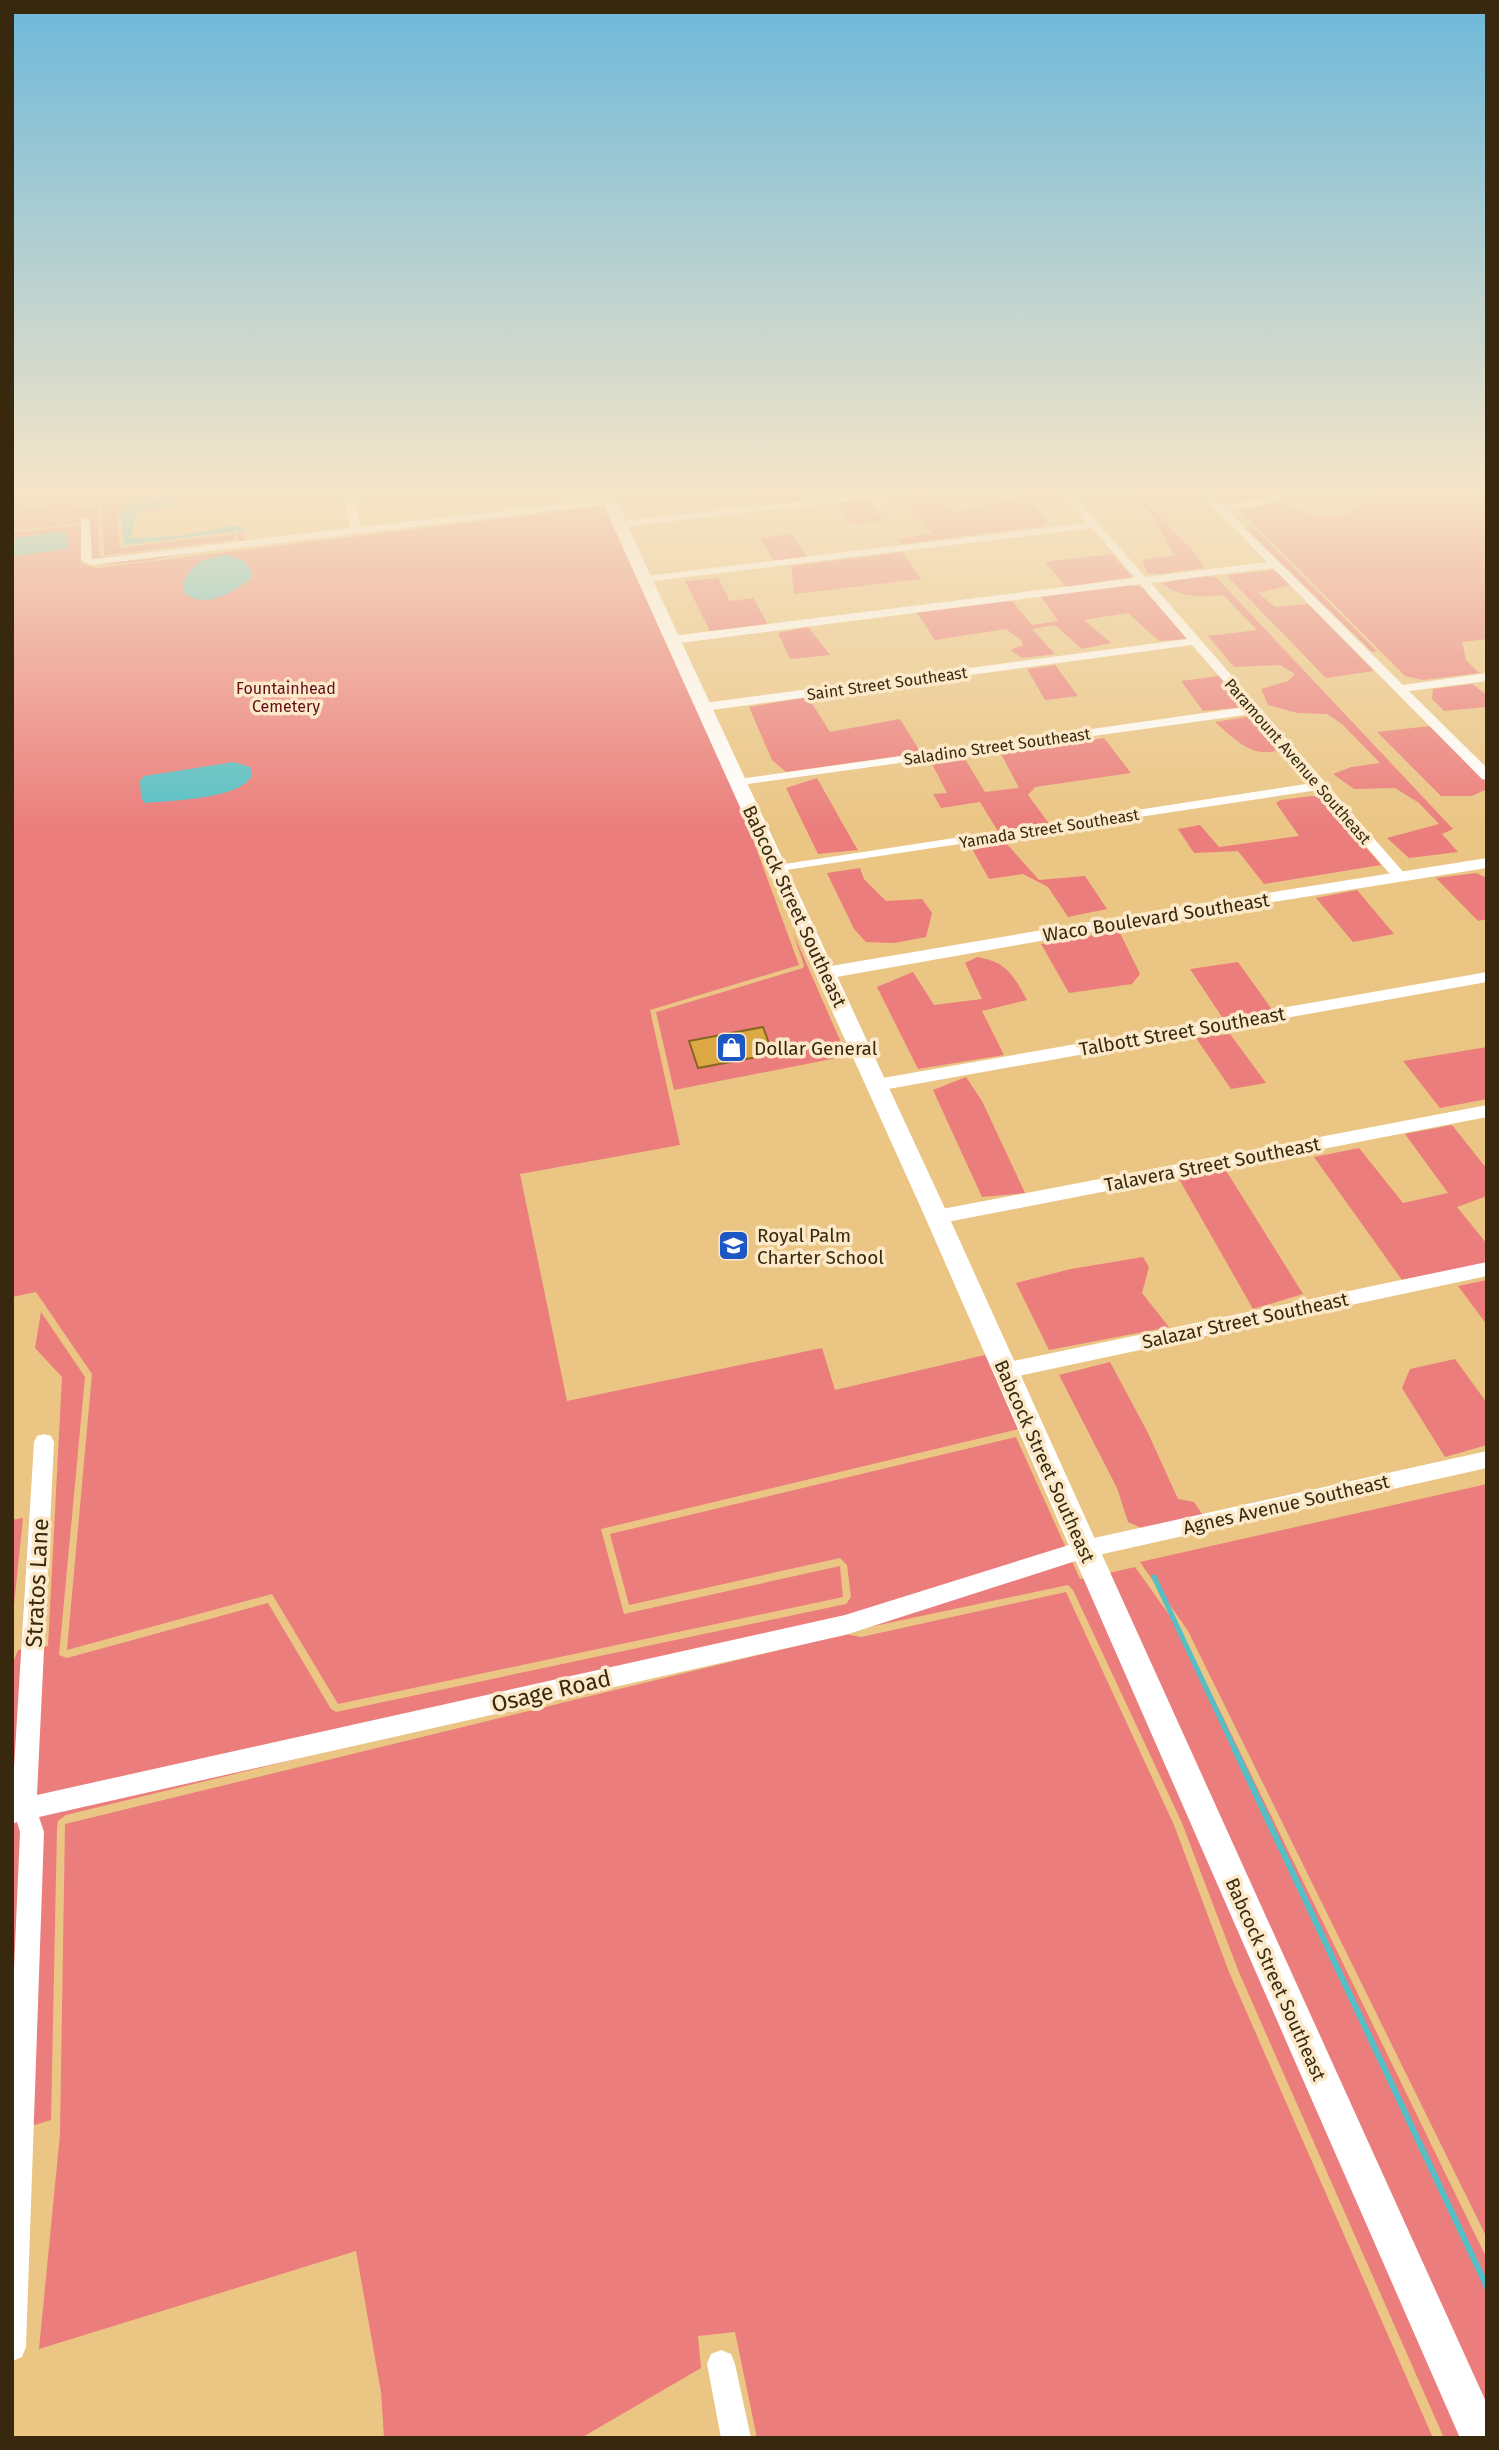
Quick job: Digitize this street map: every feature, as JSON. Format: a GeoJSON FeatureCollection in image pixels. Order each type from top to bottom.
{"type":"FeatureCollection","features":[{"type":"Feature","properties":{"kind":"main road","name":"Babcock Street Southeast"},"geometry":{"type":"LineString","coordinates":[[656,602],[937,1217],[1481,2438]]}},
{"type":"Feature","properties":{"kind":"street"},"geometry":{"type":"LineString","coordinates":[[672,640],[966,602]]}},
{"type":"Feature","properties":{"kind":"street","name":"Paramount Avenue Southeast"},"geometry":{"type":"LineString","coordinates":[[1161,602],[1400,877]]}},
{"type":"Feature","properties":{"kind":"street"},"geometry":{"type":"LineString","coordinates":[[1314,602],[1400,689],[1480,762],[1487,776]]}},
{"type":"Feature","properties":{"kind":"street","name":"Saint Street Southeast"},"geometry":{"type":"LineString","coordinates":[[704,708],[1195,641]]}},
{"type":"Feature","properties":{"kind":"street"},"geometry":{"type":"LineString","coordinates":[[1400,689],[1487,677]]}},
{"type":"Feature","properties":{"kind":"street","name":"Saladino Street Southeast"},"geometry":{"type":"LineString","coordinates":[[739,783],[1254,710]]}},
{"type":"Feature","properties":{"kind":"street","name":"Yamada Street Southeast"},"geometry":{"type":"LineString","coordinates":[[778,869],[1321,786]]}},
{"type":"Feature","properties":{"kind":"street","name":"Waco Boulevard Southeast"},"geometry":{"type":"LineString","coordinates":[[825,973],[1485,865]]}},
{"type":"Feature","properties":{"kind":"street","name":"Talbott Street Southeast"},"geometry":{"type":"LineString","coordinates":[[877,1086],[1487,978]]}},
{"type":"Feature","properties":{"kind":"street","name":"Talavera Street Southeast"},"geometry":{"type":"LineString","coordinates":[[937,1217],[1487,1111]]}},
{"type":"Feature","properties":{"kind":"street","name":"Salazar Street Southeast"},"geometry":{"type":"LineString","coordinates":[[1004,1371],[1487,1269]]}},
{"type":"Feature","properties":{"kind":"street","name":"Stratos Lane"},"geometry":{"type":"LineString","coordinates":[[12,2347],[32,1832],[19,1810],[44,1442]]}},
{"type":"Feature","properties":{"kind":"street","name":"Agnes Avenue Southeast"},"geometry":{"type":"LineString","coordinates":[[1085,1549],[1487,1459]]}},
{"type":"Feature","properties":{"kind":"street","name":"Osage Road"},"geometry":{"type":"LineString","coordinates":[[19,1810],[845,1625],[1085,1549]]}},
{"type":"Feature","properties":{"kind":"street"},"geometry":{"type":"LineString","coordinates":[[721,2364],[736,2438]]}},
{"type":"Feature","properties":{"kind":"green space","name":"Fountainhead Cemetery"},"geometry":{"type":"Polygon","coordinates":[[[12,602],[649,602],[732,782],[799,965],[650,1010],[680,1145],[520,1174],[567,1401],[822,1348],[835,1390],[985,1355],[1019,1429],[601,1529],[624,1614],[840,1566],[843,1597],[338,1704],[272,1594],[67,1650],[92,1374],[36,1292],[12,1297],[12,602]]]}},
{"type":"Feature","properties":{"kind":"green space"},"geometry":{"type":"Polygon","coordinates":[[[696,602],[755,602],[769,626],[710,631],[696,602]]]}},
{"type":"Feature","properties":{"kind":"green space"},"geometry":{"type":"Polygon","coordinates":[[[1013,602],[1032,625],[1058,621],[1045,602],[1155,602],[1187,639],[1159,641],[1128,613],[1084,620],[1111,643],[1082,649],[1055,625],[1032,629],[1055,654],[1022,658],[1010,650],[1023,645],[1021,640],[1006,629],[935,640],[916,612],[1013,602]]]}},
{"type":"Feature","properties":{"kind":"green space"},"geometry":{"type":"Polygon","coordinates":[[[1230,602],[1240,602],[1453,829],[1442,834],[1458,852],[1409,858],[1387,838],[1439,824],[1419,803],[1395,788],[1354,789],[1333,774],[1351,767],[1380,763],[1342,724],[1327,714],[1297,713],[1268,705],[1261,689],[1288,681],[1295,674],[1280,665],[1234,667],[1208,636],[1257,630],[1230,602]]]}},
{"type":"Feature","properties":{"kind":"green space"},"geometry":{"type":"Polygon","coordinates":[[[1253,602],[1269,602],[1275,607],[1308,604],[1374,671],[1326,678],[1253,602]]]}},
{"type":"Feature","properties":{"kind":"green space"},"geometry":{"type":"Polygon","coordinates":[[[1321,602],[1328,602],[1377,651],[1372,652],[1321,602]]]}},
{"type":"Feature","properties":{"kind":"green space"},"geometry":{"type":"Polygon","coordinates":[[[1332,602],[1487,602],[1487,639],[1462,642],[1466,660],[1479,673],[1423,680],[1405,676],[1332,602]]]}},
{"type":"Feature","properties":{"kind":"green space"},"geometry":{"type":"Polygon","coordinates":[[[808,627],[830,655],[790,659],[778,633],[808,627]]]}},
{"type":"Feature","properties":{"kind":"green space"},"geometry":{"type":"Polygon","coordinates":[[[1055,665],[1078,696],[1045,700],[1027,669],[1055,665]]]}},
{"type":"Feature","properties":{"kind":"green space"},"geometry":{"type":"Polygon","coordinates":[[[1220,676],[1245,707],[1203,711],[1181,681],[1220,676]]]}},
{"type":"Feature","properties":{"kind":"green space"},"geometry":{"type":"Polygon","coordinates":[[[1472,684],[1487,695],[1487,707],[1444,711],[1432,699],[1433,689],[1472,684]]]}},
{"type":"Feature","properties":{"kind":"green space"},"geometry":{"type":"Polygon","coordinates":[[[808,697],[830,732],[900,719],[921,753],[786,772],[772,760],[749,707],[808,697]]]}},
{"type":"Feature","properties":{"kind":"green space"},"geometry":{"type":"Polygon","coordinates":[[[1252,716],[1281,749],[1271,752],[1253,750],[1237,741],[1215,722],[1252,716]]]}},
{"type":"Feature","properties":{"kind":"green space"},"geometry":{"type":"Polygon","coordinates":[[[1430,726],[1487,782],[1487,789],[1472,796],[1441,796],[1377,732],[1430,726]]]}},
{"type":"Feature","properties":{"kind":"green space"},"geometry":{"type":"Polygon","coordinates":[[[1104,738],[1131,773],[1035,787],[1028,795],[1050,825],[999,833],[980,802],[941,808],[933,794],[947,793],[932,764],[965,759],[985,792],[1019,788],[1000,752],[1104,738]]]}},
{"type":"Feature","properties":{"kind":"green space"},"geometry":{"type":"Polygon","coordinates":[[[817,778],[858,850],[818,854],[786,788],[817,778]]]}},
{"type":"Feature","properties":{"kind":"green space"},"geometry":{"type":"Polygon","coordinates":[[[1312,796],[1323,798],[1381,865],[1264,884],[1238,851],[1194,853],[1178,829],[1200,825],[1219,847],[1299,836],[1276,803],[1280,800],[1312,796]]]}},
{"type":"Feature","properties":{"kind":"green space"},"geometry":{"type":"Polygon","coordinates":[[[1006,843],[1039,880],[1085,876],[1107,909],[1068,917],[1048,887],[1023,874],[989,879],[971,847],[1006,843]]]}},
{"type":"Feature","properties":{"kind":"green space"},"geometry":{"type":"Polygon","coordinates":[[[860,868],[864,879],[886,901],[922,899],[932,913],[926,937],[894,943],[866,942],[854,929],[827,873],[860,868]]]}},
{"type":"Feature","properties":{"kind":"green space"},"geometry":{"type":"Polygon","coordinates":[[[1476,873],[1487,878],[1487,919],[1478,921],[1436,878],[1476,873]]]}},
{"type":"Feature","properties":{"kind":"green space"},"geometry":{"type":"Polygon","coordinates":[[[1357,890],[1394,934],[1353,942],[1316,898],[1357,890]]]}},
{"type":"Feature","properties":{"kind":"green space"},"geometry":{"type":"Polygon","coordinates":[[[1119,931],[1140,974],[1132,984],[1069,993],[1041,944],[1119,931]]]}},
{"type":"Feature","properties":{"kind":"green space"},"geometry":{"type":"Polygon","coordinates":[[[793,933],[847,1056],[674,1090],[656,1012],[803,968],[793,933]]]}},
{"type":"Feature","properties":{"kind":"green space"},"geometry":{"type":"Polygon","coordinates":[[[977,957],[996,962],[1008,971],[1027,1000],[982,1011],[1004,1055],[918,1069],[877,987],[913,972],[934,1005],[982,999],[965,963],[977,957]]]}},
{"type":"Feature","properties":{"kind":"green space"},"geometry":{"type":"Polygon","coordinates":[[[1238,962],[1273,1011],[1224,1020],[1190,969],[1238,962]]]}},
{"type":"Feature","properties":{"kind":"green space"},"geometry":{"type":"Polygon","coordinates":[[[1230,1034],[1266,1083],[1231,1089],[1196,1038],[1230,1034]]]}},
{"type":"Feature","properties":{"kind":"green space"},"geometry":{"type":"Polygon","coordinates":[[[1487,1047],[1487,1099],[1440,1108],[1403,1061],[1487,1047]]]}},
{"type":"Feature","properties":{"kind":"green space"},"geometry":{"type":"Polygon","coordinates":[[[966,1077],[982,1101],[1025,1193],[982,1197],[933,1090],[966,1077]]]}},
{"type":"Feature","properties":{"kind":"green space"},"geometry":{"type":"Polygon","coordinates":[[[1452,1125],[1487,1169],[1487,1196],[1457,1207],[1487,1244],[1487,1263],[1402,1280],[1314,1157],[1359,1148],[1403,1203],[1448,1193],[1405,1134],[1452,1125]]]}},
{"type":"Feature","properties":{"kind":"green space"},"geometry":{"type":"Polygon","coordinates":[[[1225,1169],[1303,1294],[1253,1309],[1179,1179],[1225,1169]]]}},
{"type":"Feature","properties":{"kind":"green space"},"geometry":{"type":"Polygon","coordinates":[[[1143,1257],[1149,1267],[1142,1293],[1169,1327],[1049,1350],[1016,1283],[1071,1269],[1143,1257]]]}},
{"type":"Feature","properties":{"kind":"green space"},"geometry":{"type":"Polygon","coordinates":[[[1487,1280],[1487,1325],[1458,1286],[1487,1280]]]}},
{"type":"Feature","properties":{"kind":"green space"},"geometry":{"type":"Polygon","coordinates":[[[41,1312],[85,1377],[59,1655],[67,1658],[268,1603],[331,1709],[336,1712],[846,1604],[851,1597],[847,1565],[840,1558],[629,1605],[610,1534],[1016,1437],[1080,1579],[1088,1578],[1468,2438],[1444,2438],[1238,1970],[1182,1823],[1073,1590],[1068,1585],[860,1629],[843,1626],[66,1815],[58,1821],[57,1827],[51,2120],[12,2132],[12,1665],[18,1650],[48,1646],[62,1377],[35,1348],[41,1312]]]}},
{"type":"Feature","properties":{"kind":"green space"},"geometry":{"type":"Polygon","coordinates":[[[1455,1359],[1487,1403],[1487,1445],[1445,1457],[1402,1388],[1410,1369],[1455,1359]]]}},
{"type":"Feature","properties":{"kind":"green space"},"geometry":{"type":"Polygon","coordinates":[[[1110,1362],[1148,1433],[1178,1499],[1194,1502],[1204,1517],[1148,1531],[1128,1522],[1117,1488],[1059,1375],[1110,1362]]]}},
{"type":"Feature","properties":{"kind":"green space"},"geometry":{"type":"Polygon","coordinates":[[[1487,1484],[1487,2238],[1188,1631],[1140,1562],[1487,1484]]]}},
{"type":"Feature","properties":{"kind":"green space"},"geometry":{"type":"Polygon","coordinates":[[[23,1518],[12,1624],[12,1520],[23,1518]]]}},
{"type":"Feature","properties":{"kind":"green space"},"geometry":{"type":"Polygon","coordinates":[[[1135,1567],[1182,1633],[1487,2259],[1487,2422],[1105,1574],[1135,1567]]]}},
{"type":"Feature","properties":{"kind":"green space"},"geometry":{"type":"Polygon","coordinates":[[[1066,1592],[1174,1825],[1229,1972],[1433,2438],[757,2438],[735,2332],[698,2336],[701,2368],[581,2438],[384,2438],[381,2392],[356,2251],[39,2349],[60,2134],[65,1824],[845,1634],[861,1637],[1066,1592]]]}},
{"type":"Feature","properties":{"kind":"water"},"geometry":{"type":"Polygon","coordinates":[[[234,762],[250,767],[252,775],[246,783],[235,789],[204,797],[170,801],[144,803],[141,797],[140,781],[144,776],[234,762]]]}},
{"type":"Feature","properties":{"kind":"building","name":"Dollar General"},"geometry":{"type":"Polygon","coordinates":[[[763,1027],[773,1054],[698,1068],[689,1041],[763,1027]]]}},
{"type":"Feature","properties":{"kind":"waterway"},"geometry":{"type":"LineString","coordinates":[[1154,1577],[1236,1752]]}},
{"type":"Feature","properties":{"kind":"waterway"},"geometry":{"type":"LineString","coordinates":[[1235,1750],[1487,2287]]}},
{"type":"Feature","properties":{"kind":"place","name":"Dollar General"},"geometry":{"type":"Point","coordinates":[731,1048]}},
{"type":"Feature","properties":{"kind":"place","name":"Royal Palm Charter School"},"geometry":{"type":"Point","coordinates":[734,1246]}}]}
